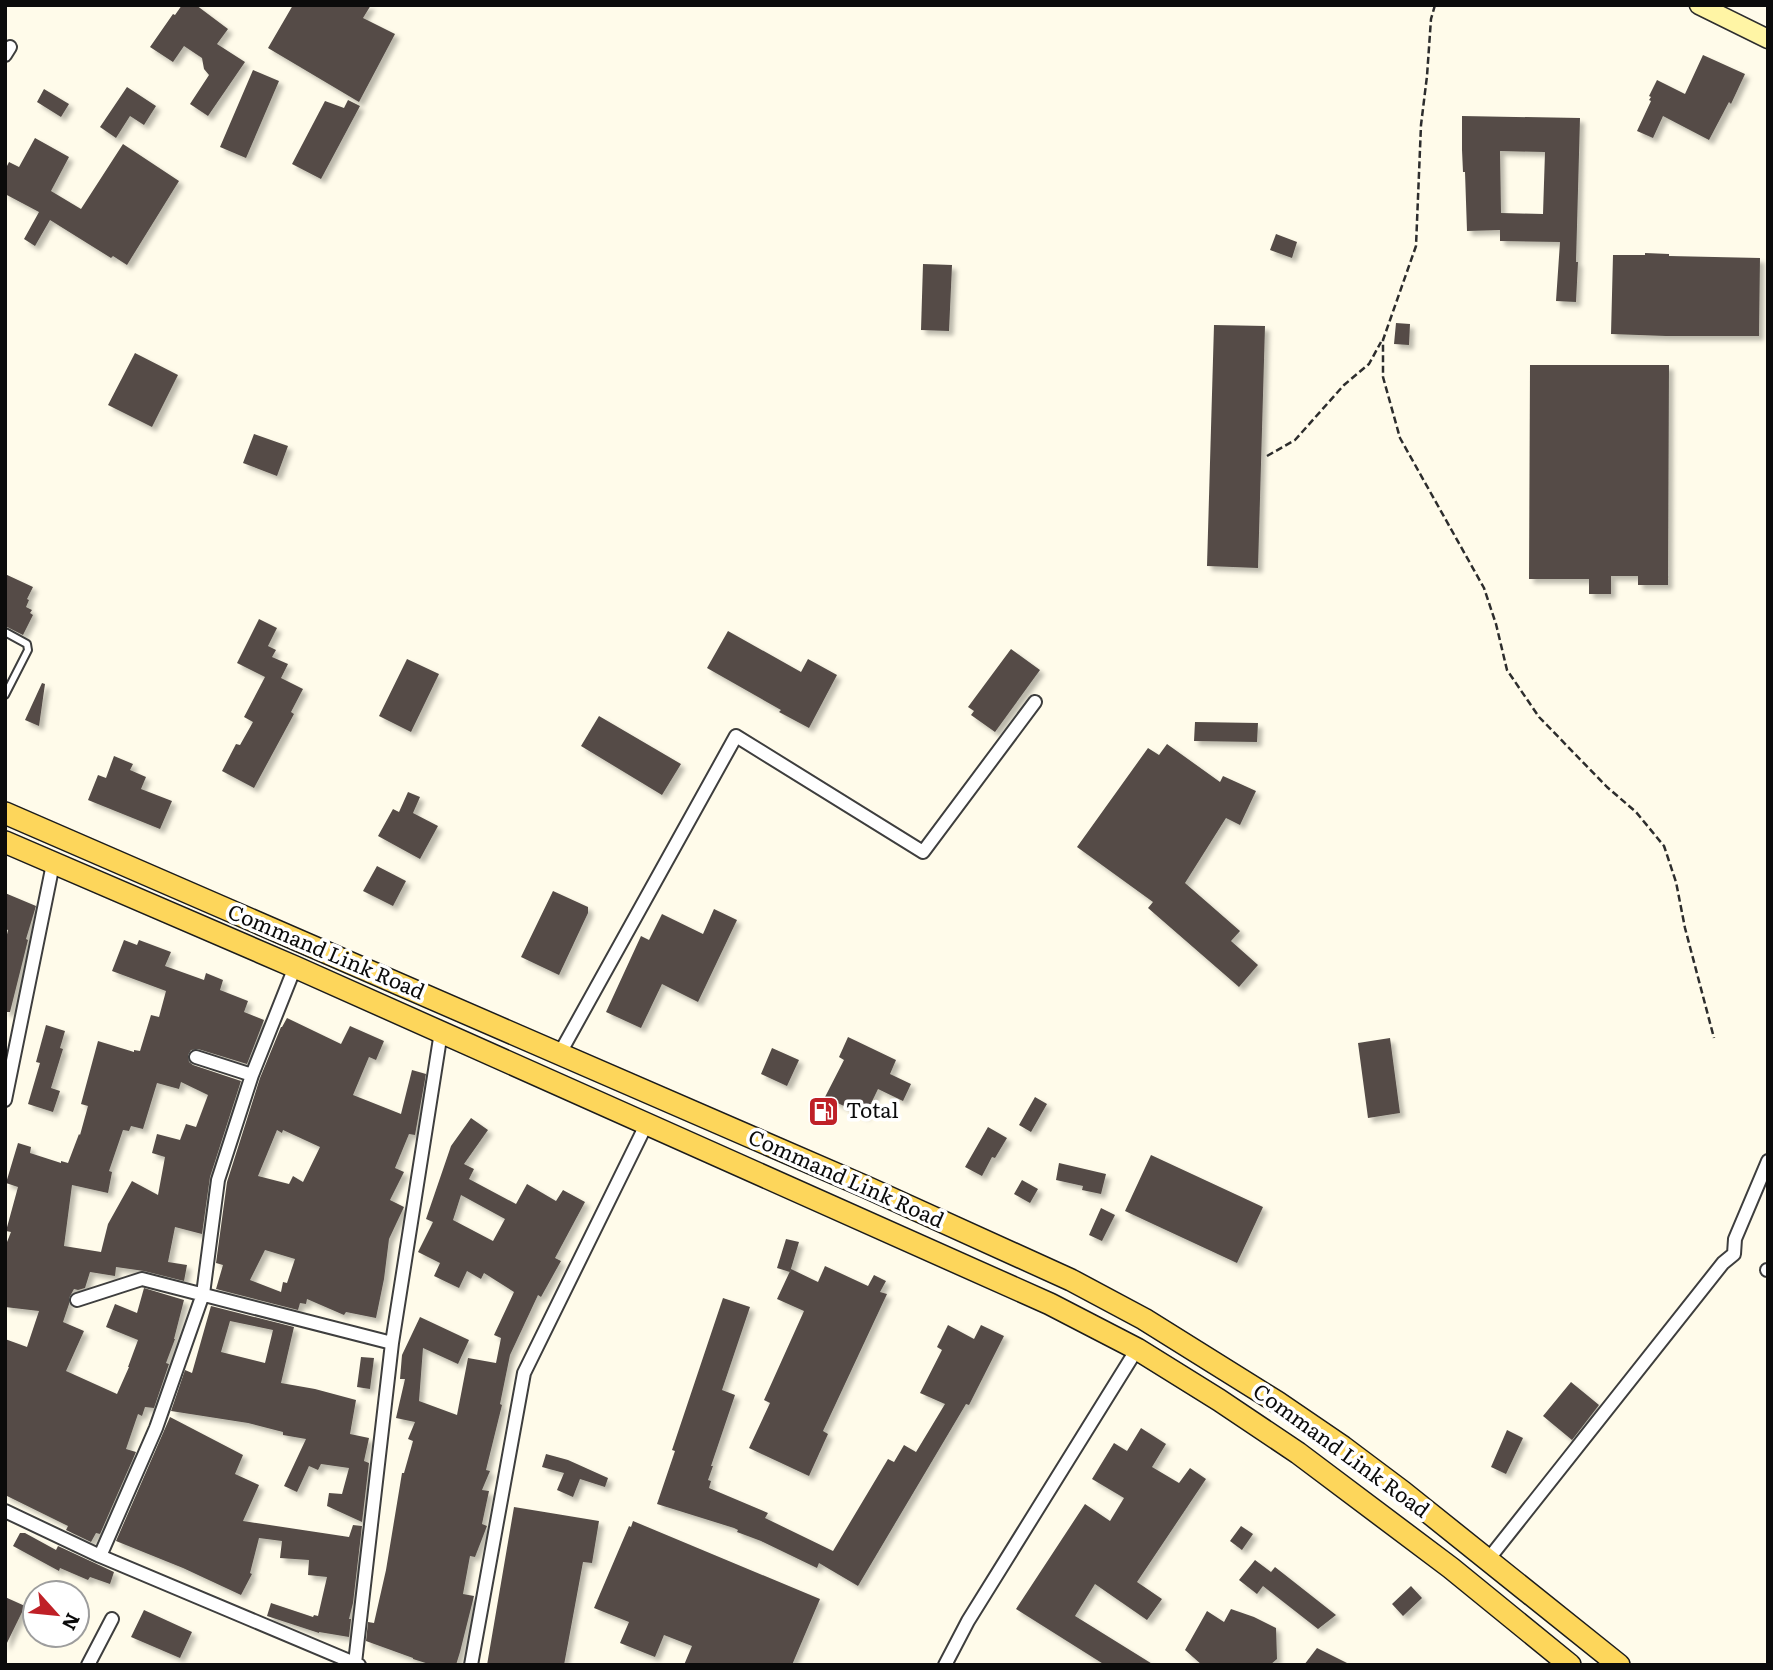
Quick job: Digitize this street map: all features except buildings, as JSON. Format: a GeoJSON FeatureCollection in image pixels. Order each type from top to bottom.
{"type":"FeatureCollection","features":[{"type":"Feature","properties":{"kind":"main road","name":"Command Link Road"},"geometry":{"type":"LineString","coordinates":[[5,813],[560,1053],[1071,1280],[1144,1319],[1277,1402],[1343,1447],[1619,1665]]}},
{"type":"Feature","properties":{"kind":"main road","name":"Command Link Road"},"geometry":{"type":"LineString","coordinates":[[5,842],[295,967],[1051,1304],[1137,1349],[1219,1399],[1298,1453],[1440,1560],[1570,1665]]}},
{"type":"Feature","properties":{"kind":"street"},"geometry":{"type":"LineString","coordinates":[[1699,5],[1768,39]]}},
{"type":"Feature","properties":{"kind":"street"},"geometry":{"type":"LineString","coordinates":[[560,1053],[736,736],[923,852],[1035,702]]}},
{"type":"Feature","properties":{"kind":"street"},"geometry":{"type":"LineString","coordinates":[[5,1100],[53,864]]}},
{"type":"Feature","properties":{"kind":"street"},"geometry":{"type":"LineString","coordinates":[[100,1556],[156,1428],[204,1294],[218,1180],[252,1075],[295,967]]}},
{"type":"Feature","properties":{"kind":"street"},"geometry":{"type":"LineString","coordinates":[[5,1511],[100,1556],[357,1664],[392,1343],[441,1032]]}},
{"type":"Feature","properties":{"kind":"street"},"geometry":{"type":"LineString","coordinates":[[195,1056],[252,1075]]}},
{"type":"Feature","properties":{"kind":"street"},"geometry":{"type":"LineString","coordinates":[[471,1665],[524,1373],[646,1125]]}},
{"type":"Feature","properties":{"kind":"street"},"geometry":{"type":"LineString","coordinates":[[1487,1560],[1723,1263],[1734,1254],[1735,1239],[1768,1161]]}},
{"type":"Feature","properties":{"kind":"street"},"geometry":{"type":"LineString","coordinates":[[78,1300],[142,1279],[392,1343]]}},
{"type":"Feature","properties":{"kind":"street"},"geometry":{"type":"LineString","coordinates":[[945,1665],[968,1621],[1137,1349]]}},
{"type":"Feature","properties":{"kind":"street"},"geometry":{"type":"LineString","coordinates":[[88,1665],[112,1619]]}},
{"type":"Feature","properties":{"kind":"lane"},"geometry":{"type":"LineString","coordinates":[[5,632],[27,644],[28,650],[6,689]]}},
{"type":"Feature","properties":{"kind":"path"},"geometry":{"type":"LineString","coordinates":[[1267,456],[1295,440],[1344,385],[1369,364],[1382,340],[1416,246],[1421,125],[1431,19],[1435,5]]}},
{"type":"Feature","properties":{"kind":"path"},"geometry":{"type":"LineString","coordinates":[[1382,340],[1382,377],[1400,438],[1484,588],[1507,670],[1539,718],[1607,787],[1636,812],[1664,846],[1676,882],[1685,928],[1714,1038]]}},
{"type":"Feature","properties":{"kind":"place","name":"Total"},"geometry":{"type":"Point","coordinates":[823,1111]}}]}
